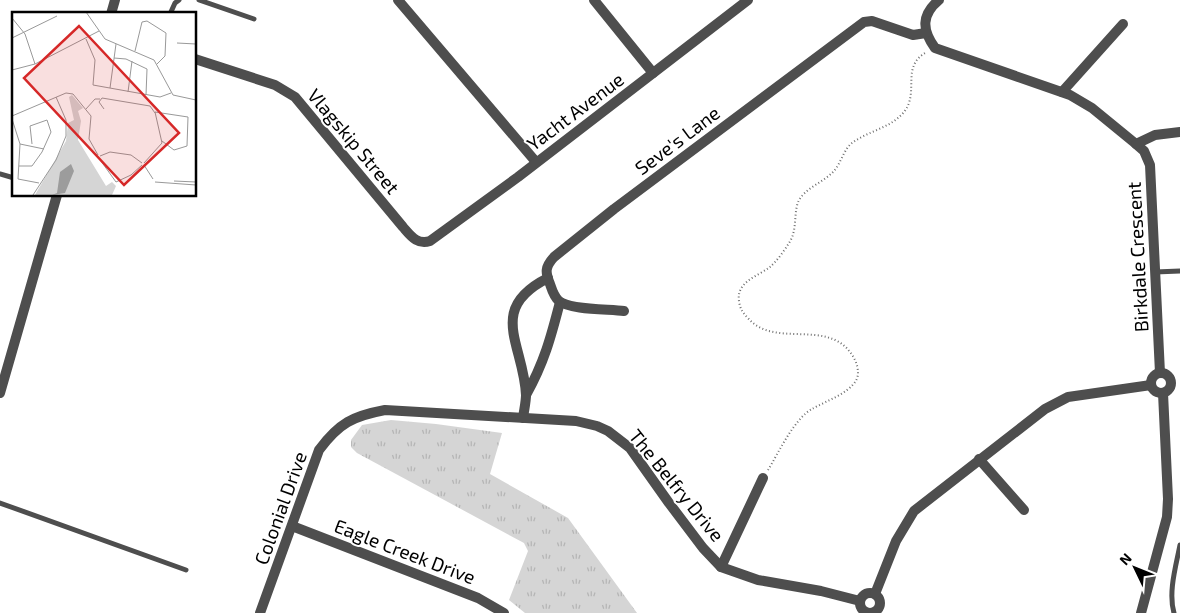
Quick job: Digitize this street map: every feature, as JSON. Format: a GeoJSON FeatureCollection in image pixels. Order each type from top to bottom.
{"type":"FeatureCollection","features":[{"type":"Feature","properties":{"kind":"street"},"geometry":{"type":"LineString","coordinates":[[398,0],[536,162]]}},
{"type":"Feature","properties":{"kind":"street"},"geometry":{"type":"LineString","coordinates":[[594,0],[653,73]]}},
{"type":"Feature","properties":{"kind":"street","name":"Yacht Avenue"},"geometry":{"type":"LineString","coordinates":[[419,242],[430,241],[748,0]]}},
{"type":"Feature","properties":{"kind":"street"},"geometry":{"type":"LineString","coordinates":[[935,48],[926,34],[926,20],[928,11],[939,0]]}},
{"type":"Feature","properties":{"kind":"street","name":"Seve's Lane"},"geometry":{"type":"LineString","coordinates":[[548,278],[545,272],[547,265],[584,233],[864,22],[872,21],[913,35],[926,34]]}},
{"type":"Feature","properties":{"kind":"street"},"geometry":{"type":"LineString","coordinates":[[1062,92],[1122,24]]}},
{"type":"Feature","properties":{"kind":"street","name":"Birkdale Crescent"},"geometry":{"type":"LineString","coordinates":[[935,48],[1062,92],[1092,108],[1144,151],[1150,165],[1160,373]]}},
{"type":"Feature","properties":{"kind":"street","name":"Vlagskip Street"},"geometry":{"type":"LineString","coordinates":[[196,59],[275,84],[295,97],[402,227],[419,242]]}},
{"type":"Feature","properties":{"kind":"street"},"geometry":{"type":"LineString","coordinates":[[1136,144],[1155,135],[1180,132]]}},
{"type":"Feature","properties":{"kind":"street"},"geometry":{"type":"LineString","coordinates":[[0,393],[57,196]]}},
{"type":"Feature","properties":{"kind":"street"},"geometry":{"type":"LineString","coordinates":[[524,418],[526,395],[512,321],[514,310],[520,299],[532,286],[548,278],[554,295],[560,302],[571,306],[624,311]]}},
{"type":"Feature","properties":{"kind":"street"},"geometry":{"type":"LineString","coordinates":[[526,395],[540,369],[551,339],[560,302]]}},
{"type":"Feature","properties":{"kind":"street"},"geometry":{"type":"LineString","coordinates":[[1160,373],[1176,383],[1163,393],[1155,392],[1151,385],[1152,379],[1160,373]]}},
{"type":"Feature","properties":{"kind":"street"},"geometry":{"type":"LineString","coordinates":[[876,594],[896,541],[914,511],[979,460],[1057,402],[1068,397],[1151,385]]}},
{"type":"Feature","properties":{"kind":"street"},"geometry":{"type":"LineString","coordinates":[[1141,613],[1166,517],[1168,498],[1163,393]]}},
{"type":"Feature","properties":{"kind":"street","name":"The Belfry Drive"},"geometry":{"type":"LineString","coordinates":[[345,423],[364,414],[386,410],[576,421],[597,426],[619,438],[630,448],[668,504],[722,567],[758,580],[821,590],[860,601]]}},
{"type":"Feature","properties":{"kind":"street","name":"Colonial Drive"},"geometry":{"type":"LineString","coordinates":[[260,613],[319,450],[330,435],[345,423]]}},
{"type":"Feature","properties":{"kind":"street"},"geometry":{"type":"LineString","coordinates":[[979,460],[1024,510]]}},
{"type":"Feature","properties":{"kind":"street"},"geometry":{"type":"LineString","coordinates":[[722,567],[763,478]]}},
{"type":"Feature","properties":{"kind":"street","name":"Eagle Creek Drive"},"geometry":{"type":"LineString","coordinates":[[292,526],[478,598],[504,613]]}},
{"type":"Feature","properties":{"kind":"street"},"geometry":{"type":"LineString","coordinates":[[865,593],[876,594],[880,601],[880,611],[871,613],[861,608],[860,598],[865,593]]}},
{"type":"Feature","properties":{"kind":"lane"},"geometry":{"type":"LineString","coordinates":[[171,12],[175,3],[179,0]]}},
{"type":"Feature","properties":{"kind":"lane"},"geometry":{"type":"LineString","coordinates":[[199,0],[254,19]]}},
{"type":"Feature","properties":{"kind":"lane"},"geometry":{"type":"LineString","coordinates":[[1154,272],[1180,271]]}},
{"type":"Feature","properties":{"kind":"lane"},"geometry":{"type":"LineString","coordinates":[[0,503],[186,570]]}},
{"type":"Feature","properties":{"kind":"lane"},"geometry":{"type":"LineString","coordinates":[[1174,613],[1172,604],[1174,578],[1180,545]]}},
{"type":"Feature","properties":{"kind":"path"},"geometry":{"type":"LineString","coordinates":[[763,478],[795,425],[810,409],[834,398],[853,386],[858,375],[855,358],[838,341],[817,334],[786,334],[763,329],[750,321],[740,309],[738,298],[740,290],[748,280],[771,266],[789,244],[794,235],[799,201],[808,190],[832,173],[851,143],[884,127],[905,111],[910,98],[912,69],[918,56],[935,48]]}},
{"type":"Feature","properties":{"kind":"green space"},"geometry":{"type":"Polygon","coordinates":[[[391,420],[502,433],[490,474],[568,518],[637,613],[525,613],[509,600],[528,551],[524,543],[357,453],[351,447],[351,440],[362,425],[391,420]]]}}]}
